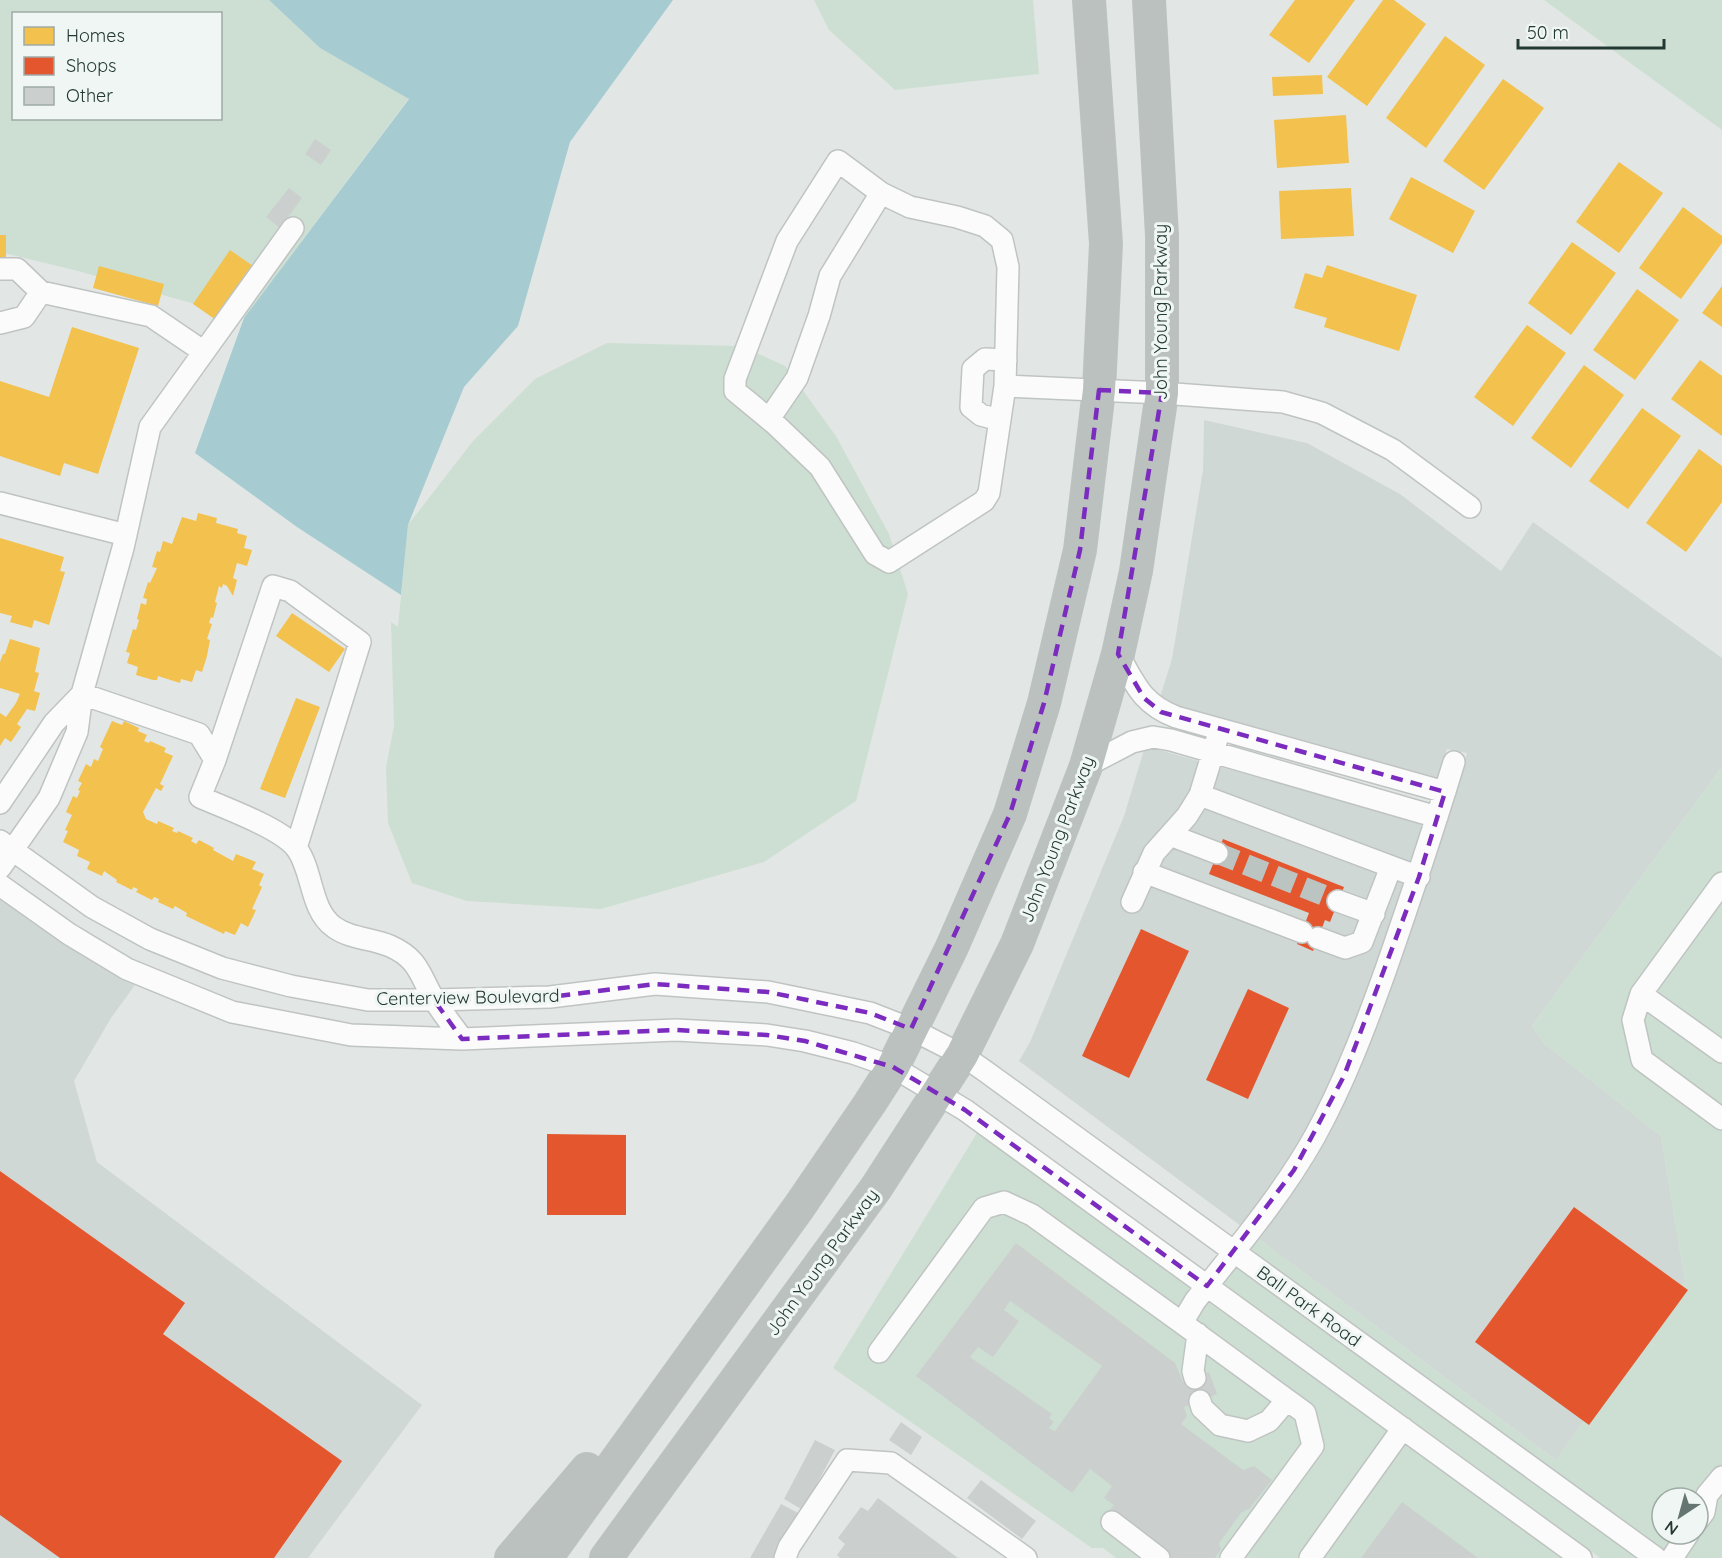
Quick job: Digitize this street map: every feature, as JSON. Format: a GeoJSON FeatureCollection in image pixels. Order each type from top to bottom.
{"type":"FeatureCollection","features":[{"type":"Feature","properties":{"kind":"highway"},"geometry":{"type":"LineString","coordinates":[[546,1558],[837,1153],[893,1067],[952,947],[1010,814],[1044,703],[1080,550],[1099,390],[1106,244],[1089,0]]}},
{"type":"Feature","properties":{"kind":"highway","name":"John Young Parkway"},"geometry":{"type":"LineString","coordinates":[[606,1558],[876,1188],[962,1055],[1017,944],[1086,766],[1118,654],[1136,570],[1162,393],[1162,236],[1149,0]]}},
{"type":"Feature","properties":{"kind":"highway"},"geometry":{"type":"LineString","coordinates":[[511,1558],[731,1302]]}},
{"type":"Feature","properties":{"kind":"street"},"geometry":{"type":"LineString","coordinates":[[838,161],[881,193],[910,207],[957,217],[985,226],[1002,240],[1008,267],[1006,360],[1005,387],[989,493],[984,501],[889,562],[875,554],[820,467],[735,391],[735,379],[788,241],[838,161]]}},
{"type":"Feature","properties":{"kind":"street"},"geometry":{"type":"LineString","coordinates":[[769,419],[798,378],[830,276],[881,193]]}},
{"type":"Feature","properties":{"kind":"street"},"geometry":{"type":"LineString","coordinates":[[0,868],[6,846],[49,798],[77,732],[82,694],[126,536],[150,428],[293,228]]}},
{"type":"Feature","properties":{"kind":"street"},"geometry":{"type":"LineString","coordinates":[[0,269],[17,269],[40,292],[151,316],[204,352]]}},
{"type":"Feature","properties":{"kind":"street"},"geometry":{"type":"LineString","coordinates":[[0,323],[24,317],[40,292]]}},
{"type":"Feature","properties":{"kind":"street"},"geometry":{"type":"LineString","coordinates":[[1000,420],[981,415],[971,407],[973,369],[985,358],[1006,360]]}},
{"type":"Feature","properties":{"kind":"street"},"geometry":{"type":"LineString","coordinates":[[1005,387],[1162,393],[1283,402],[1322,413],[1393,450],[1470,507]]}},
{"type":"Feature","properties":{"kind":"street"},"geometry":{"type":"LineString","coordinates":[[0,502],[126,536]]}},
{"type":"Feature","properties":{"kind":"street"},"geometry":{"type":"LineString","coordinates":[[296,848],[360,642],[290,591],[273,586],[200,797],[275,831],[296,848],[322,915],[333,927],[390,946],[407,956],[418,966],[434,1000],[462,1039]]}},
{"type":"Feature","properties":{"kind":"street"},"geometry":{"type":"LineString","coordinates":[[1118,654],[1144,698],[1161,712],[1445,792]]}},
{"type":"Feature","properties":{"kind":"street"},"geometry":{"type":"LineString","coordinates":[[82,694],[200,734],[214,760]]}},
{"type":"Feature","properties":{"kind":"street"},"geometry":{"type":"LineString","coordinates":[[0,803],[54,723],[82,694]]}},
{"type":"Feature","properties":{"kind":"street"},"geometry":{"type":"LineString","coordinates":[[1132,902],[1154,853],[1187,816],[1200,795],[1219,729]]}},
{"type":"Feature","properties":{"kind":"street"},"geometry":{"type":"LineString","coordinates":[[1086,766],[1132,742],[1153,737],[1213,752],[1437,817]]}},
{"type":"Feature","properties":{"kind":"street"},"geometry":{"type":"LineString","coordinates":[[1195,1378],[1190,1329],[1207,1286],[1294,1170],[1344,1076],[1373,1005],[1419,877],[1454,762]]}},
{"type":"Feature","properties":{"kind":"street"},"geometry":{"type":"LineString","coordinates":[[1200,795],[1419,877]]}},
{"type":"Feature","properties":{"kind":"street"},"geometry":{"type":"LineString","coordinates":[[1170,835],[1217,854]]}},
{"type":"Feature","properties":{"kind":"street","name":"Centerview Boulevard"},"geometry":{"type":"LineString","coordinates":[[6,846],[92,907],[150,939],[222,968],[291,986],[368,1000],[550,997],[655,984],[768,992],[870,1013],[911,1029],[962,1055]]}},
{"type":"Feature","properties":{"kind":"street"},"geometry":{"type":"LineString","coordinates":[[1144,872],[1345,948],[1362,942],[1391,867]]}},
{"type":"Feature","properties":{"kind":"street"},"geometry":{"type":"LineString","coordinates":[[1722,883],[1641,994],[1633,1020],[1642,1060],[1722,1119]]}},
{"type":"Feature","properties":{"kind":"street","name":"Centerview Boulevard"},"geometry":{"type":"LineString","coordinates":[[0,885],[69,934],[127,969],[232,1012],[351,1035],[462,1039],[676,1030],[767,1035],[805,1041],[853,1053],[893,1067],[938,1093]]}},
{"type":"Feature","properties":{"kind":"street"},"geometry":{"type":"LineString","coordinates":[[1338,902],[1374,914]]}},
{"type":"Feature","properties":{"kind":"street"},"geometry":{"type":"LineString","coordinates":[[1641,994],[1722,1052]]}},
{"type":"Feature","properties":{"kind":"street","name":"Ball Park Road"},"geometry":{"type":"LineString","coordinates":[[962,1055],[1656,1558]]}},
{"type":"Feature","properties":{"kind":"street"},"geometry":{"type":"LineString","coordinates":[[938,1093],[965,1110],[1581,1558]]}},
{"type":"Feature","properties":{"kind":"street"},"geometry":{"type":"LineString","coordinates":[[879,1352],[984,1208],[1004,1203],[1032,1215],[1305,1413],[1313,1446],[1231,1558]]}},
{"type":"Feature","properties":{"kind":"street"},"geometry":{"type":"LineString","coordinates":[[1200,1401],[1202,1408],[1220,1425],[1248,1431],[1269,1421],[1287,1400]]}},
{"type":"Feature","properties":{"kind":"street"},"geometry":{"type":"LineString","coordinates":[[1310,1558],[1403,1428]]}},
{"type":"Feature","properties":{"kind":"street"},"geometry":{"type":"LineString","coordinates":[[785,1558],[789,1547],[847,1460],[891,1463],[1026,1558]]}},
{"type":"Feature","properties":{"kind":"street"},"geometry":{"type":"LineString","coordinates":[[1710,1491],[1722,1477]]}},
{"type":"Feature","properties":{"kind":"street"},"geometry":{"type":"LineString","coordinates":[[1112,1522],[1160,1558]]}},
{"type":"Feature","properties":{"kind":"highlighted area"},"geometry":{"type":"Polygon","coordinates":[[[1099,390],[1162,393],[1118,654],[1144,698],[1161,712],[1445,792],[1419,877],[1344,1076],[1294,1170],[1207,1286],[965,1110],[893,1067],[805,1041],[767,1035],[676,1030],[462,1039],[434,1000],[550,997],[655,984],[768,992],[870,1013],[911,1029],[1010,814],[1044,703],[1080,550],[1099,390]]]}},
{"type":"Feature","properties":{"kind":"shaded area"},"geometry":{"type":"Polygon","coordinates":[[[1204,420],[1307,443],[1400,494],[1501,571],[1533,522],[1722,658],[1722,767],[1532,1026],[1545,1044],[1661,1136],[1685,1281],[1556,1460],[1257,1238],[1383,1008],[1428,879],[1467,753],[1447,749],[1438,779],[1180,707],[1160,697],[1172,659],[1203,470],[1204,420]]]}},
{"type":"Feature","properties":{"kind":"shaded area"},"geometry":{"type":"Polygon","coordinates":[[[1152,748],[1424,824],[1409,874],[1335,1073],[1286,1164],[1241,1226],[1019,1061],[1030,1042],[1124,816],[1144,750],[1152,748]]]}},
{"type":"Feature","properties":{"kind":"shaded area"},"geometry":{"type":"Polygon","coordinates":[[[0,899],[63,944],[135,985],[111,1018],[74,1081],[97,1162],[422,1405],[308,1558],[0,1558],[0,899]]]}},
{"type":"Feature","properties":{"kind":"green space"},"geometry":{"type":"Polygon","coordinates":[[[0,0],[269,0],[320,48],[409,98],[244,318],[78,271],[0,252],[0,0]]]}},
{"type":"Feature","properties":{"kind":"green space"},"geometry":{"type":"Polygon","coordinates":[[[814,0],[1033,0],[1039,74],[895,90],[829,30],[814,0]]]}},
{"type":"Feature","properties":{"kind":"green space"},"geometry":{"type":"Polygon","coordinates":[[[1544,0],[1722,0],[1722,130],[1544,0]]]}},
{"type":"Feature","properties":{"kind":"green space"},"geometry":{"type":"Polygon","coordinates":[[[607,343],[741,346],[785,366],[836,436],[889,534],[908,594],[856,801],[764,862],[601,909],[467,901],[412,883],[388,823],[386,767],[394,726],[391,622],[398,627],[408,525],[473,441],[535,379],[607,343]]]}},
{"type":"Feature","properties":{"kind":"green space"},"geometry":{"type":"Polygon","coordinates":[[[1722,767],[1722,1558],[1676,1558],[1659,1546],[1710,1546],[1710,1486],[1650,1486],[1650,1539],[1249,1249],[1257,1238],[1556,1460],[1685,1281],[1661,1136],[1545,1044],[1532,1026],[1722,767]]]}},
{"type":"Feature","properties":{"kind":"green space"},"geometry":{"type":"Polygon","coordinates":[[[977,1133],[1562,1558],[1116,1558],[1103,1548],[1092,1548],[833,1368],[977,1133]]]}},
{"type":"Feature","properties":{"kind":"green space"},"geometry":{"type":"Polygon","coordinates":[[[1235,1266],[1637,1558],[1600,1558],[1222,1283],[1235,1266]]]}},
{"type":"Feature","properties":{"kind":"water"},"geometry":{"type":"Polygon","coordinates":[[[269,0],[673,0],[570,142],[518,326],[464,387],[408,525],[401,595],[297,527],[195,453],[244,318],[409,99],[320,48],[269,0]]]}},
{"type":"Feature","properties":{"kind":"building: Homes"},"geometry":{"type":"Polygon","coordinates":[[[1295,0],[1355,0],[1309,63],[1269,35],[1295,0]]]}},
{"type":"Feature","properties":{"kind":"building: Homes"},"geometry":{"type":"Polygon","coordinates":[[[1383,0],[1394,0],[1426,24],[1367,106],[1327,77],[1383,0]]]}},
{"type":"Feature","properties":{"kind":"building: Homes"},"geometry":{"type":"Polygon","coordinates":[[[1445,36],[1485,65],[1426,148],[1386,118],[1445,36]]]}},
{"type":"Feature","properties":{"kind":"building: Homes"},"geometry":{"type":"Polygon","coordinates":[[[1322,75],[1323,94],[1273,96],[1272,77],[1322,75]]]}},
{"type":"Feature","properties":{"kind":"building: Homes"},"geometry":{"type":"Polygon","coordinates":[[[1503,79],[1544,108],[1484,190],[1443,161],[1503,79]]]}},
{"type":"Feature","properties":{"kind":"building: Homes"},"geometry":{"type":"Polygon","coordinates":[[[1346,115],[1349,163],[1277,168],[1274,120],[1346,115]]]}},
{"type":"Feature","properties":{"kind":"building: Homes"},"geometry":{"type":"Polygon","coordinates":[[[1619,162],[1663,193],[1619,253],[1576,222],[1619,162]]]}},
{"type":"Feature","properties":{"kind":"building: Homes"},"geometry":{"type":"Polygon","coordinates":[[[1411,177],[1475,211],[1453,253],[1389,219],[1411,177]]]}},
{"type":"Feature","properties":{"kind":"building: Homes"},"geometry":{"type":"Polygon","coordinates":[[[1351,188],[1354,236],[1281,239],[1279,191],[1351,188]]]}},
{"type":"Feature","properties":{"kind":"building: Homes"},"geometry":{"type":"Polygon","coordinates":[[[1683,207],[1722,236],[1722,243],[1681,299],[1639,268],[1683,207]]]}},
{"type":"Feature","properties":{"kind":"building: Homes"},"geometry":{"type":"Polygon","coordinates":[[[0,235],[6,235],[6,257],[0,257],[0,235]]]}},
{"type":"Feature","properties":{"kind":"building: Homes"},"geometry":{"type":"Polygon","coordinates":[[[1572,242],[1616,273],[1571,335],[1528,303],[1572,242]]]}},
{"type":"Feature","properties":{"kind":"building: Homes"},"geometry":{"type":"Polygon","coordinates":[[[230,250],[253,266],[216,320],[193,304],[230,250]]]}},
{"type":"Feature","properties":{"kind":"building: Homes"},"geometry":{"type":"Polygon","coordinates":[[[1327,265],[1417,295],[1399,351],[1324,327],[1327,318],[1294,308],[1305,273],[1322,278],[1327,265]]]}},
{"type":"Feature","properties":{"kind":"building: Homes"},"geometry":{"type":"Polygon","coordinates":[[[99,266],[164,284],[158,306],[93,288],[99,266]]]}},
{"type":"Feature","properties":{"kind":"building: Homes"},"geometry":{"type":"Polygon","coordinates":[[[1722,286],[1722,327],[1702,313],[1722,286]]]}},
{"type":"Feature","properties":{"kind":"building: Homes"},"geometry":{"type":"Polygon","coordinates":[[[1637,289],[1679,320],[1635,380],[1593,350],[1637,289]]]}},
{"type":"Feature","properties":{"kind":"building: Homes"},"geometry":{"type":"Polygon","coordinates":[[[1527,325],[1566,353],[1513,426],[1474,397],[1527,325]]]}},
{"type":"Feature","properties":{"kind":"building: Homes"},"geometry":{"type":"Polygon","coordinates":[[[72,327],[139,348],[98,474],[64,463],[60,476],[0,456],[0,381],[49,397],[72,327]]]}},
{"type":"Feature","properties":{"kind":"building: Homes"},"geometry":{"type":"Polygon","coordinates":[[[1700,360],[1722,376],[1722,436],[1671,399],[1700,360]]]}},
{"type":"Feature","properties":{"kind":"building: Homes"},"geometry":{"type":"Polygon","coordinates":[[[1584,365],[1624,395],[1571,468],[1531,438],[1584,365]]]}},
{"type":"Feature","properties":{"kind":"building: Homes"},"geometry":{"type":"Polygon","coordinates":[[[1642,408],[1681,436],[1628,509],[1589,481],[1642,408]]]}},
{"type":"Feature","properties":{"kind":"building: Homes"},"geometry":{"type":"Polygon","coordinates":[[[1699,449],[1722,466],[1722,502],[1686,552],[1646,523],[1699,449]]]}},
{"type":"Feature","properties":{"kind":"building: Homes"},"geometry":{"type":"Polygon","coordinates":[[[198,513],[217,518],[216,523],[238,529],[237,533],[247,536],[244,548],[252,550],[247,566],[237,563],[233,578],[237,580],[233,596],[227,586],[223,584],[222,588],[219,586],[213,618],[211,617],[209,623],[212,624],[207,639],[210,640],[207,656],[202,672],[196,670],[192,682],[181,679],[180,683],[158,676],[157,680],[153,680],[136,675],[138,667],[127,663],[130,653],[126,652],[133,629],[136,630],[141,603],[146,605],[147,599],[143,598],[148,582],[150,583],[157,568],[152,567],[157,551],[160,552],[163,541],[172,544],[182,517],[196,521],[198,513]]]}},
{"type":"Feature","properties":{"kind":"building: Homes"},"geometry":{"type":"Polygon","coordinates":[[[0,538],[64,557],[60,571],[65,572],[49,625],[34,620],[32,628],[10,622],[12,616],[0,613],[0,538]]]}},
{"type":"Feature","properties":{"kind":"building: Homes"},"geometry":{"type":"Polygon","coordinates":[[[292,613],[345,649],[329,672],[276,636],[292,613]]]}},
{"type":"Feature","properties":{"kind":"building: Homes"},"geometry":{"type":"Polygon","coordinates":[[[10,639],[40,648],[35,672],[39,673],[34,691],[40,693],[35,711],[27,709],[17,724],[21,727],[11,742],[5,738],[0,746],[0,713],[6,717],[20,694],[0,688],[0,662],[10,639]]]}},
{"type":"Feature","properties":{"kind":"building: Homes"},"geometry":{"type":"Polygon","coordinates":[[[296,698],[320,707],[285,798],[260,789],[296,698]]]}},
{"type":"Feature","properties":{"kind":"building: Homes"},"geometry":{"type":"Polygon","coordinates":[[[112,721],[122,725],[124,721],[139,728],[138,731],[147,735],[144,741],[149,743],[150,741],[166,748],[164,752],[173,756],[160,784],[164,786],[161,791],[156,788],[143,812],[146,819],[174,828],[172,831],[177,833],[178,831],[193,838],[191,841],[196,844],[199,840],[233,861],[236,854],[256,862],[252,869],[264,874],[259,885],[262,887],[252,909],[256,910],[248,927],[241,923],[235,935],[225,931],[224,934],[186,916],[187,913],[175,906],[173,909],[158,902],[159,899],[154,897],[152,900],[136,892],[138,889],[133,887],[132,890],[116,882],[117,880],[104,871],[102,876],[87,869],[90,862],[77,856],[79,850],[63,842],[68,831],[65,830],[72,815],[66,812],[73,796],[77,798],[82,783],[78,781],[86,764],[91,767],[94,759],[98,761],[103,749],[100,747],[112,721]]]}},
{"type":"Feature","properties":{"kind":"building: Shops"},"geometry":{"type":"Polygon","coordinates":[[[1223,839],[1344,887],[1330,922],[1325,920],[1313,951],[1297,944],[1309,913],[1209,874],[1223,839]]]}},
{"type":"Feature","properties":{"kind":"building: Shops"},"geometry":{"type":"Polygon","coordinates":[[[1141,929],[1189,951],[1129,1078],[1082,1056],[1141,929]]]}},
{"type":"Feature","properties":{"kind":"building: Shops"},"geometry":{"type":"Polygon","coordinates":[[[1248,989],[1289,1008],[1248,1099],[1206,1080],[1248,989]]]}},
{"type":"Feature","properties":{"kind":"building: Shops"},"geometry":{"type":"Polygon","coordinates":[[[547,1134],[626,1135],[626,1215],[547,1215],[547,1134]]]}},
{"type":"Feature","properties":{"kind":"building: Shops"},"geometry":{"type":"Polygon","coordinates":[[[0,1171],[185,1303],[163,1334],[342,1461],[274,1558],[60,1558],[0,1515],[0,1171]]]}},
{"type":"Feature","properties":{"kind":"building: Shops"},"geometry":{"type":"Polygon","coordinates":[[[1574,1207],[1688,1290],[1589,1425],[1475,1342],[1574,1207]]]}},
{"type":"Feature","properties":{"kind":"building: Other"},"geometry":{"type":"Polygon","coordinates":[[[315,139],[331,150],[321,165],[305,154],[315,139]]]}},
{"type":"Feature","properties":{"kind":"building: Other"},"geometry":{"type":"Polygon","coordinates":[[[289,188],[302,198],[280,228],[266,217],[289,188]]]}},
{"type":"Feature","properties":{"kind":"building: Other"},"geometry":{"type":"Polygon","coordinates":[[[1016,1243],[1175,1363],[1183,1382],[1209,1372],[1217,1394],[1184,1407],[1187,1416],[1181,1424],[1243,1470],[1254,1466],[1272,1480],[1249,1509],[1242,1512],[1219,1543],[1221,1549],[1215,1558],[1171,1558],[1109,1511],[1114,1505],[1104,1498],[1112,1486],[1090,1469],[1072,1493],[916,1376],[1016,1243]],[[1010,1301],[1004,1310],[1019,1321],[993,1357],[978,1347],[970,1357],[1052,1414],[1049,1418],[1054,1422],[1049,1428],[1055,1431],[1102,1366],[1010,1301]]]}},
{"type":"Feature","properties":{"kind":"building: Other"},"geometry":{"type":"Polygon","coordinates":[[[901,1422],[922,1437],[911,1455],[889,1440],[901,1422]]]}},
{"type":"Feature","properties":{"kind":"building: Other"},"geometry":{"type":"Polygon","coordinates":[[[815,1440],[835,1450],[803,1510],[784,1499],[815,1440]]]}},
{"type":"Feature","properties":{"kind":"building: Other"},"geometry":{"type":"Polygon","coordinates":[[[981,1480],[1036,1521],[1022,1539],[967,1498],[981,1480]]]}},
{"type":"Feature","properties":{"kind":"building: Other"},"geometry":{"type":"Polygon","coordinates":[[[878,1498],[958,1558],[840,1558],[837,1555],[845,1544],[838,1538],[861,1507],[868,1511],[878,1498]]]}},
{"type":"Feature","properties":{"kind":"building: Other"},"geometry":{"type":"Polygon","coordinates":[[[1402,1502],[1478,1558],[1361,1558],[1402,1502]]]}},
{"type":"Feature","properties":{"kind":"building: Other"},"geometry":{"type":"Polygon","coordinates":[[[781,1504],[800,1514],[776,1558],[750,1558],[781,1504]]]}},
{"type":"Feature","properties":{"kind":"tunnel"},"geometry":{"type":"LineString","coordinates":[[1217,853],[1338,901]]}}]}
